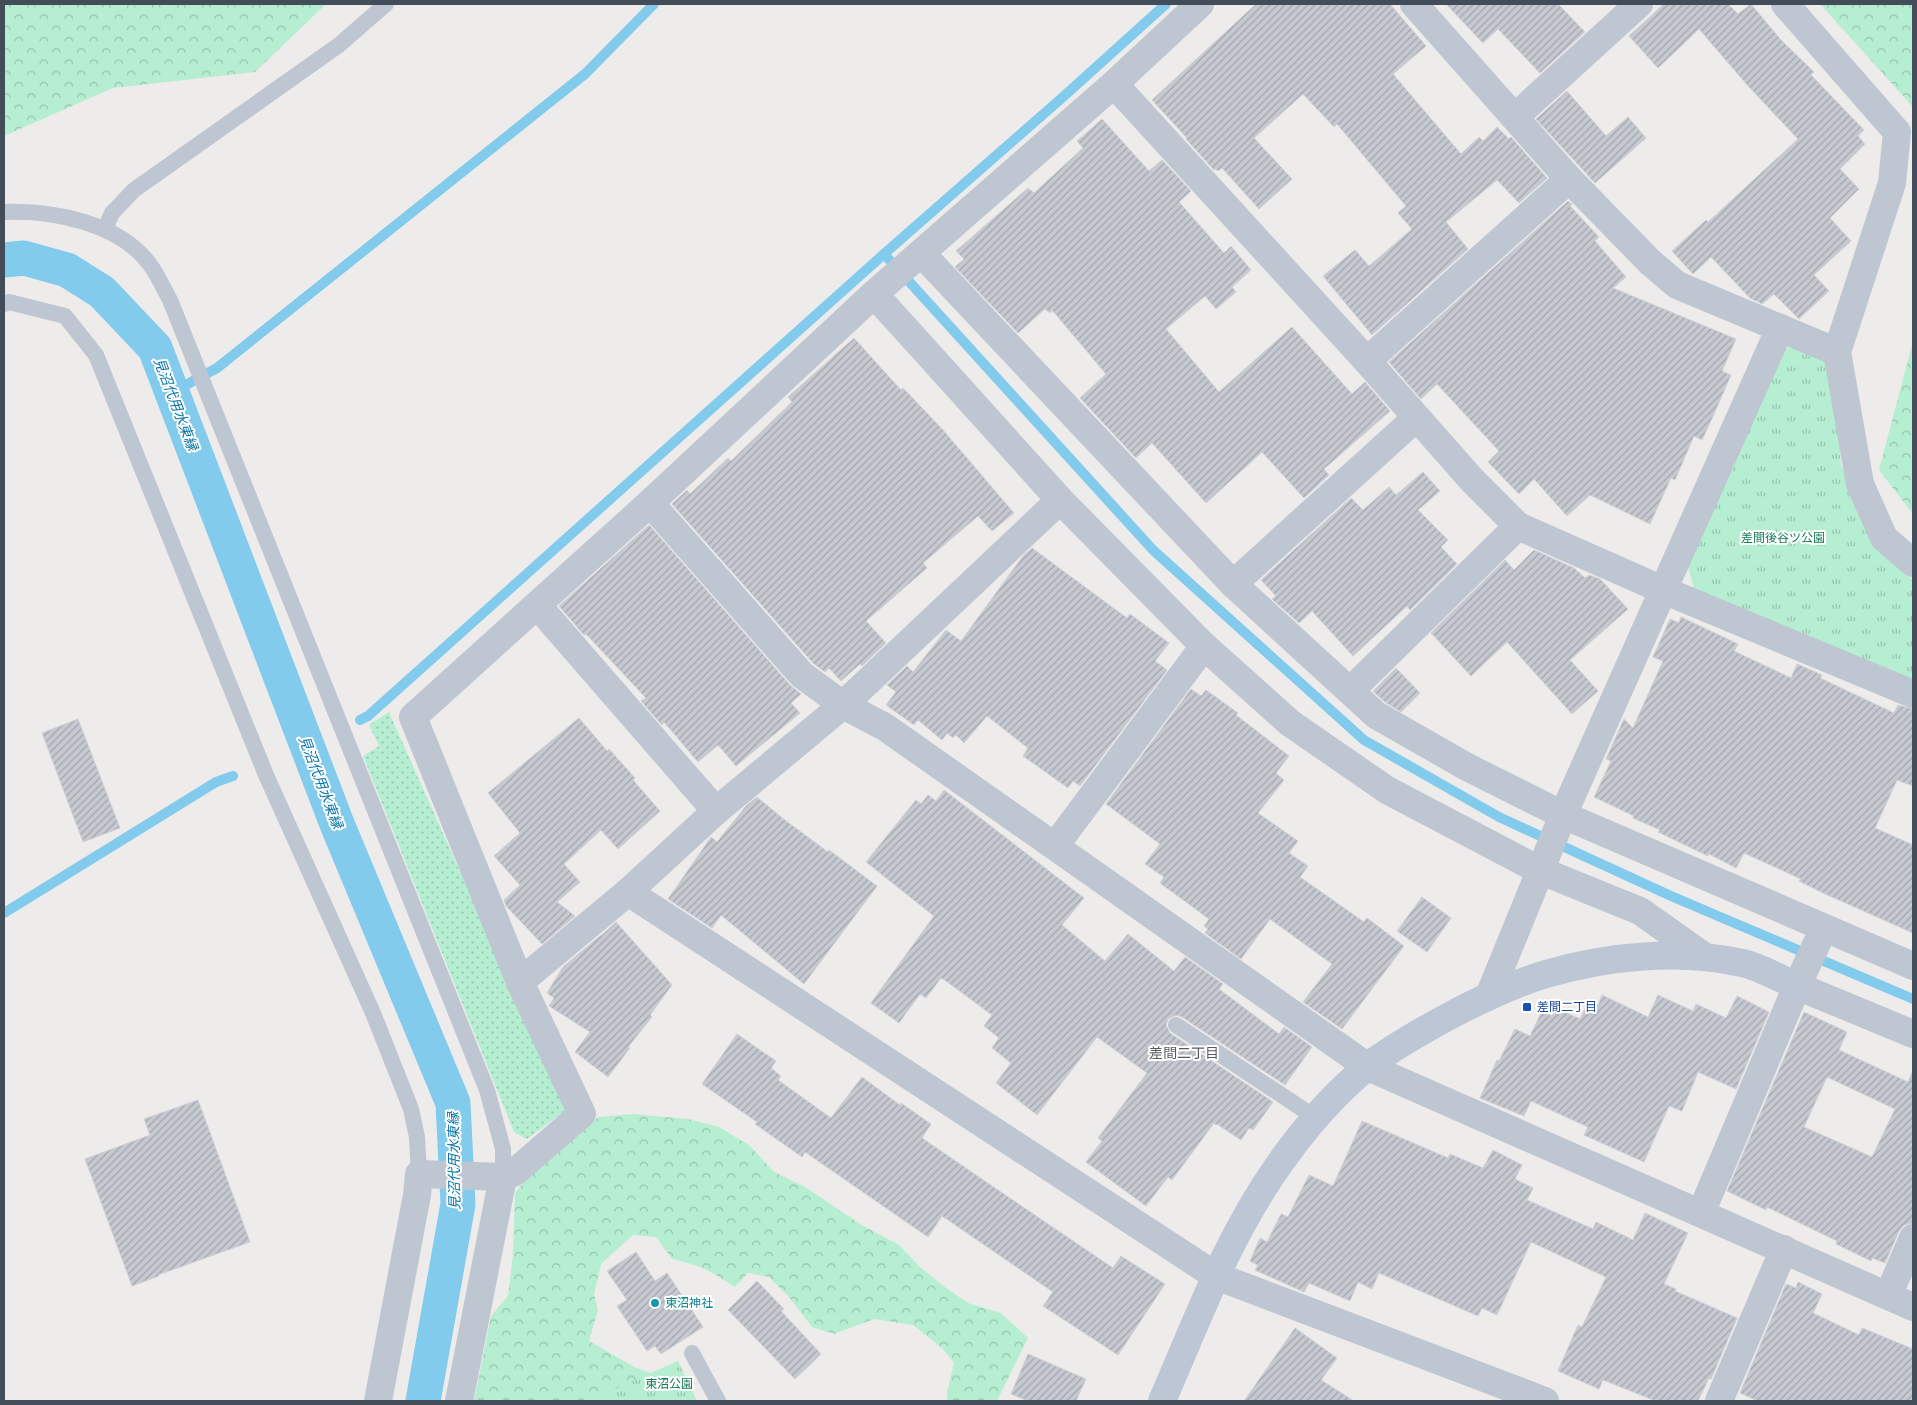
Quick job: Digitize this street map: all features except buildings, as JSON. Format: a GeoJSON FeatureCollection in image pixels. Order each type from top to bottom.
{"type":"FeatureCollection","features":[{"type":"Feature","properties":{"kind":"street"},"geometry":{"type":"LineString","coordinates":[[378,1401],[417,1196],[424,1174],[495,1178],[515,1172],[582,1114],[520,982],[413,717],[650,504],[874,294],[1114,84],[1200,4]]}},
{"type":"Feature","properties":{"kind":"street"},"geometry":{"type":"LineString","coordinates":[[1414,4],[1569,179],[1650,262],[1677,285],[1837,352]]}},
{"type":"Feature","properties":{"kind":"street"},"geometry":{"type":"LineString","coordinates":[[1515,117],[1639,4]]}},
{"type":"Feature","properties":{"kind":"street"},"geometry":{"type":"LineString","coordinates":[[1785,4],[1897,132],[1892,183],[1837,352],[1860,484],[1884,538],[1913,563]]}},
{"type":"Feature","properties":{"kind":"street"},"geometry":{"type":"LineString","coordinates":[[1114,84],[1472,480],[1518,526],[1662,590],[1913,694]]}},
{"type":"Feature","properties":{"kind":"street"},"geometry":{"type":"LineString","coordinates":[[1366,361],[1569,179]]}},
{"type":"Feature","properties":{"kind":"street"},"geometry":{"type":"LineString","coordinates":[[921,253],[1233,584],[1376,715],[1467,767],[1563,815],[1913,966]]}},
{"type":"Feature","properties":{"kind":"street"},"geometry":{"type":"LineString","coordinates":[[874,294],[1060,500],[1204,646],[1290,723],[1387,790],[1539,870],[1640,911],[1705,957]]}},
{"type":"Feature","properties":{"kind":"street"},"geometry":{"type":"LineString","coordinates":[[1489,996],[1539,870],[1780,328]]}},
{"type":"Feature","properties":{"kind":"street"},"geometry":{"type":"LineString","coordinates":[[1233,584],[1416,418]]}},
{"type":"Feature","properties":{"kind":"street"},"geometry":{"type":"LineString","coordinates":[[520,982],[628,892],[716,811],[843,705],[1060,500]]}},
{"type":"Feature","properties":{"kind":"street"},"geometry":{"type":"LineString","coordinates":[[650,504],[802,675],[843,705],[885,727],[1368,1067],[1701,1212],[1913,1307]]}},
{"type":"Feature","properties":{"kind":"street"},"geometry":{"type":"LineString","coordinates":[[1350,691],[1518,526]]}},
{"type":"Feature","properties":{"kind":"street"},"geometry":{"type":"LineString","coordinates":[[537,605],[716,811]]}},
{"type":"Feature","properties":{"kind":"street"},"geometry":{"type":"LineString","coordinates":[[1055,846],[1204,646]]}},
{"type":"Feature","properties":{"kind":"street"},"geometry":{"type":"LineString","coordinates":[[628,892],[1216,1276],[1545,1401]]}},
{"type":"Feature","properties":{"kind":"street"},"geometry":{"type":"LineString","coordinates":[[1701,1212],[1824,928]]}},
{"type":"Feature","properties":{"kind":"street"},"geometry":{"type":"LineString","coordinates":[[1162,1401],[1216,1276],[1246,1215],[1279,1165],[1316,1118],[1336,1096],[1368,1067],[1421,1031],[1489,996],[1545,974],[1599,961],[1666,955],[1705,957],[1744,964],[1913,1034]]}},
{"type":"Feature","properties":{"kind":"street"},"geometry":{"type":"LineString","coordinates":[[458,1401],[495,1178]]}},
{"type":"Feature","properties":{"kind":"street"},"geometry":{"type":"LineString","coordinates":[[1888,1296],[1913,1238]]}},
{"type":"Feature","properties":{"kind":"street"},"geometry":{"type":"LineString","coordinates":[[1719,1401],[1784,1249]]}},
{"type":"Feature","properties":{"kind":"lane"},"geometry":{"type":"LineString","coordinates":[[105,228],[112,212],[134,190],[339,45],[386,4]]}},
{"type":"Feature","properties":{"kind":"lane"},"geometry":{"type":"LineString","coordinates":[[4,212],[34,213],[66,218],[105,228],[126,240],[150,265],[170,300],[487,1090],[503,1149],[495,1178]]}},
{"type":"Feature","properties":{"kind":"lane"},"geometry":{"type":"LineString","coordinates":[[4,304],[9,302],[65,316],[96,355],[266,774],[373,1013],[412,1109],[424,1174]]}},
{"type":"Feature","properties":{"kind":"lane"},"geometry":{"type":"LineString","coordinates":[[1176,1025],[1316,1118]]}},
{"type":"Feature","properties":{"kind":"lane"},"geometry":{"type":"LineString","coordinates":[[692,1353],[718,1401]]}},
{"type":"Feature","properties":{"kind":"green space"},"geometry":{"type":"Polygon","coordinates":[[[4,4],[326,4],[255,72],[113,88],[4,136],[4,4]]]}},
{"type":"Feature","properties":{"kind":"green space"},"geometry":{"type":"Polygon","coordinates":[[[1820,4],[1913,4],[1913,107],[1820,4]]]}},
{"type":"Feature","properties":{"kind":"green space"},"geometry":{"type":"Polygon","coordinates":[[[1913,341],[1913,514],[1879,470],[1913,341]]]}},
{"type":"Feature","properties":{"kind":"green space","name":"差間後谷ツ公園"},"geometry":{"type":"Polygon","coordinates":[[[1795,346],[1824,356],[1835,379],[1841,465],[1867,529],[1880,552],[1913,580],[1913,681],[1694,589],[1685,555],[1775,352],[1795,346]]]}},
{"type":"Feature","properties":{"kind":"green space"},"geometry":{"type":"Polygon","coordinates":[[[389,712],[566,1110],[527,1139],[514,1132],[363,756],[379,746],[369,725],[389,712]]]}},
{"type":"Feature","properties":{"kind":"green space"},"geometry":{"type":"Polygon","coordinates":[[[633,1114],[688,1119],[719,1127],[750,1146],[774,1172],[807,1188],[860,1224],[899,1245],[920,1267],[968,1303],[1001,1313],[1028,1338],[997,1401],[947,1401],[954,1363],[943,1349],[913,1325],[874,1319],[834,1334],[812,1327],[789,1297],[769,1277],[748,1273],[735,1287],[705,1269],[672,1259],[656,1237],[633,1235],[601,1264],[594,1294],[598,1310],[589,1341],[634,1367],[667,1379],[685,1401],[474,1401],[491,1316],[508,1296],[513,1254],[515,1193],[535,1169],[573,1140],[598,1117],[633,1114]]]}},
{"type":"Feature","properties":{"kind":"green space","name":"東沼公園"},"geometry":{"type":"Polygon","coordinates":[[[678,1361],[697,1401],[588,1401],[678,1361]]]}},
{"type":"Feature","properties":{"kind":"waterway"},"geometry":{"type":"LineString","coordinates":[[173,392],[217,368],[585,74],[654,4]]}},
{"type":"Feature","properties":{"kind":"waterway"},"geometry":{"type":"LineString","coordinates":[[360,720],[368,716],[1166,4]]}},
{"type":"Feature","properties":{"kind":"waterway"},"geometry":{"type":"LineString","coordinates":[[884,254],[1153,550],[1364,740],[1499,817],[1671,896],[1913,999]]}},
{"type":"Feature","properties":{"kind":"waterway","name":"見沼代用水東縁"},"geometry":{"type":"LineString","coordinates":[[4,260],[24,258],[67,270],[102,292],[155,348],[337,824],[453,1103],[458,1204],[423,1401]]}},
{"type":"Feature","properties":{"kind":"waterway"},"geometry":{"type":"LineString","coordinates":[[4,913],[216,782],[233,776]]}},
{"type":"Feature","properties":{"kind":"place","name":"差間二丁目"},"geometry":{"type":"Point","coordinates":[1527,1007]}},
{"type":"Feature","properties":{"kind":"place","name":"東沼神社"},"geometry":{"type":"Point","coordinates":[655,1303]}},
{"type":"Feature","properties":{"kind":"district","name":"差間二丁目"},"geometry":{"type":"Point","coordinates":[1184,1053]}}]}
